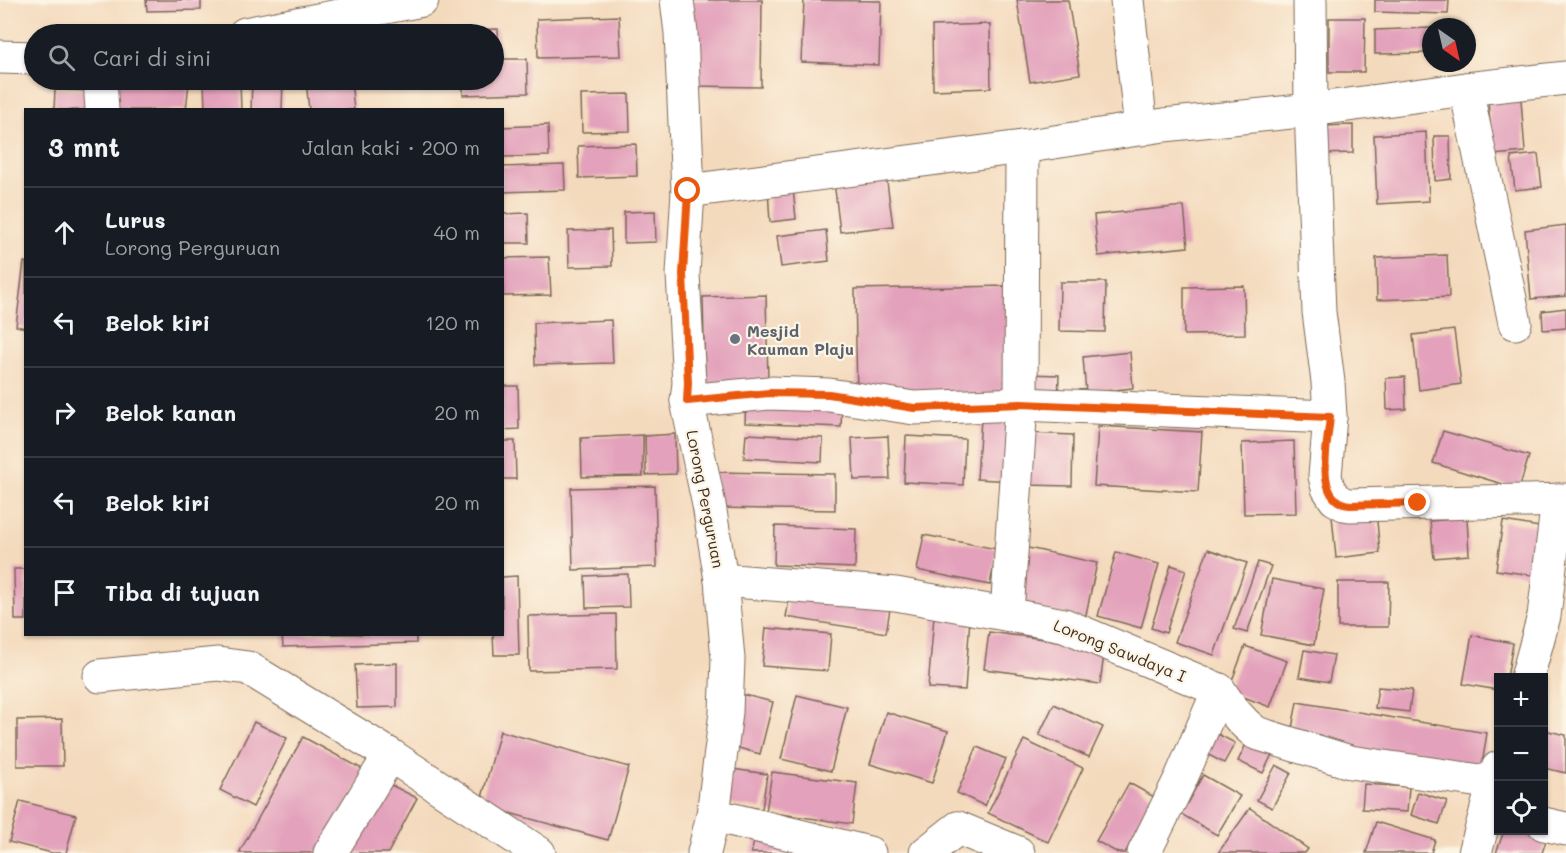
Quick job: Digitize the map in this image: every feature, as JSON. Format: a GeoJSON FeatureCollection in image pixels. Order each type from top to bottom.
{"type":"FeatureCollection","features":[{"type":"Feature","properties":{"kind":"street"},"geometry":{"type":"LineString","coordinates":[[297,24],[422,0]]}},
{"type":"Feature","properties":{"kind":"street","name":"Lorong Perguruan"},"geometry":{"type":"LineString","coordinates":[[677,0],[681,33],[688,191],[683,274],[687,401],[709,505],[721,580],[728,659],[726,712],[713,816],[704,853]]}},
{"type":"Feature","properties":{"kind":"street"},"geometry":{"type":"LineString","coordinates":[[1127,0],[1141,129]]}},
{"type":"Feature","properties":{"kind":"street"},"geometry":{"type":"LineString","coordinates":[[1310,0],[1311,110],[1319,312],[1330,417],[1325,476],[1331,494],[1344,504],[1562,500],[1544,616],[1528,673]]}},
{"type":"Feature","properties":{"kind":"street"},"geometry":{"type":"LineString","coordinates":[[0,57],[24,58]]}},
{"type":"Feature","properties":{"kind":"street"},"geometry":{"type":"LineString","coordinates":[[688,191],[1141,129],[1566,78]]}},
{"type":"Feature","properties":{"kind":"street"},"geometry":{"type":"LineString","coordinates":[[1466,89],[1515,323]]}},
{"type":"Feature","properties":{"kind":"street"},"geometry":{"type":"LineString","coordinates":[[101,90],[102,108]]}},
{"type":"Feature","properties":{"kind":"street"},"geometry":{"type":"LineString","coordinates":[[1007,614],[1021,404],[1022,147]]}},
{"type":"Feature","properties":{"kind":"street"},"geometry":{"type":"LineString","coordinates":[[687,401],[769,393],[829,394],[914,408],[1021,404],[1330,417]]}},
{"type":"Feature","properties":{"kind":"street","name":"Lorong Sawdaya I"},"geometry":{"type":"LineString","coordinates":[[721,580],[896,594],[1064,624],[1219,690]]}},
{"type":"Feature","properties":{"kind":"street"},"geometry":{"type":"LineString","coordinates":[[100,676],[218,664],[248,668],[390,755],[538,853]]}},
{"type":"Feature","properties":{"kind":"street"},"geometry":{"type":"LineString","coordinates":[[1219,690],[1232,711],[1256,733],[1350,762],[1494,794]]}},
{"type":"Feature","properties":{"kind":"street"},"geometry":{"type":"LineString","coordinates":[[1144,853],[1181,778],[1219,690]]}},
{"type":"Feature","properties":{"kind":"street"},"geometry":{"type":"LineString","coordinates":[[330,853],[390,755]]}},
{"type":"Feature","properties":{"kind":"street"},"geometry":{"type":"LineString","coordinates":[[1475,853],[1494,797]]}},
{"type":"Feature","properties":{"kind":"street"},"geometry":{"type":"LineString","coordinates":[[713,816],[869,853]]}},
{"type":"Feature","properties":{"kind":"street"},"geometry":{"type":"LineString","coordinates":[[1548,825],[1566,829]]}},
{"type":"Feature","properties":{"kind":"street"},"geometry":{"type":"LineString","coordinates":[[926,853],[958,828],[1018,853]]}},
{"type":"Feature","properties":{"kind":"building"},"geometry":{"type":"Polygon","coordinates":[[[146,0],[201,0],[201,10],[147,11],[146,0]]]}},
{"type":"Feature","properties":{"kind":"building"},"geometry":{"type":"Polygon","coordinates":[[[692,0],[762,0],[761,87],[692,86],[692,0]]]}},
{"type":"Feature","properties":{"kind":"building"},"geometry":{"type":"Polygon","coordinates":[[[804,0],[881,1],[879,65],[801,62],[804,0]]]}},
{"type":"Feature","properties":{"kind":"building"},"geometry":{"type":"Polygon","coordinates":[[[1017,0],[1068,0],[1080,74],[1030,82],[1017,0]]]}},
{"type":"Feature","properties":{"kind":"building"},"geometry":{"type":"Polygon","coordinates":[[[1375,0],[1449,0],[1448,14],[1375,12],[1375,0]]]}},
{"type":"Feature","properties":{"kind":"building"},"geometry":{"type":"Polygon","coordinates":[[[619,16],[621,56],[538,58],[537,19],[619,16]]]}},
{"type":"Feature","properties":{"kind":"building"},"geometry":{"type":"Polygon","coordinates":[[[1329,18],[1365,18],[1364,72],[1329,72],[1329,18]]]}},
{"type":"Feature","properties":{"kind":"building"},"geometry":{"type":"Polygon","coordinates":[[[990,24],[991,88],[933,90],[932,26],[990,24]]]}},
{"type":"Feature","properties":{"kind":"building"},"geometry":{"type":"Polygon","coordinates":[[[1422,28],[1422,53],[1375,54],[1375,30],[1422,28]]]}},
{"type":"Feature","properties":{"kind":"building"},"geometry":{"type":"Polygon","coordinates":[[[504,59],[527,59],[528,93],[463,95],[463,90],[504,90],[504,59]]]}},
{"type":"Feature","properties":{"kind":"building"},"geometry":{"type":"Polygon","coordinates":[[[1520,87],[1525,152],[1493,155],[1487,90],[1520,87]]]}},
{"type":"Feature","properties":{"kind":"building"},"geometry":{"type":"Polygon","coordinates":[[[55,90],[92,91],[91,108],[54,108],[55,90]]]}},
{"type":"Feature","properties":{"kind":"building"},"geometry":{"type":"Polygon","coordinates":[[[116,90],[188,90],[186,108],[115,108],[116,90]]]}},
{"type":"Feature","properties":{"kind":"building"},"geometry":{"type":"Polygon","coordinates":[[[204,90],[240,90],[241,108],[205,108],[204,90]]]}},
{"type":"Feature","properties":{"kind":"building"},"geometry":{"type":"Polygon","coordinates":[[[252,90],[283,90],[282,108],[251,108],[252,90]]]}},
{"type":"Feature","properties":{"kind":"building"},"geometry":{"type":"Polygon","coordinates":[[[307,90],[352,90],[354,108],[309,108],[307,90]]]}},
{"type":"Feature","properties":{"kind":"building"},"geometry":{"type":"Polygon","coordinates":[[[629,94],[630,131],[582,132],[581,95],[629,94]]]}},
{"type":"Feature","properties":{"kind":"building"},"geometry":{"type":"Polygon","coordinates":[[[548,125],[549,156],[504,157],[504,127],[548,125]]]}},
{"type":"Feature","properties":{"kind":"building"},"geometry":{"type":"Polygon","coordinates":[[[1353,125],[1353,153],[1321,154],[1320,126],[1353,125]]]}},
{"type":"Feature","properties":{"kind":"building"},"geometry":{"type":"Polygon","coordinates":[[[1426,132],[1429,201],[1377,204],[1374,135],[1426,132]]]}},
{"type":"Feature","properties":{"kind":"building"},"geometry":{"type":"Polygon","coordinates":[[[1434,136],[1450,136],[1451,179],[1435,181],[1434,136]]]}},
{"type":"Feature","properties":{"kind":"building"},"geometry":{"type":"Polygon","coordinates":[[[636,144],[637,176],[579,178],[578,146],[636,144]]]}},
{"type":"Feature","properties":{"kind":"building"},"geometry":{"type":"Polygon","coordinates":[[[1538,154],[1542,187],[1515,190],[1511,157],[1538,154]]]}},
{"type":"Feature","properties":{"kind":"building"},"geometry":{"type":"Polygon","coordinates":[[[564,165],[565,190],[504,192],[504,167],[564,165]]]}},
{"type":"Feature","properties":{"kind":"building"},"geometry":{"type":"Polygon","coordinates":[[[886,175],[893,226],[840,232],[834,181],[886,175]]]}},
{"type":"Feature","properties":{"kind":"building"},"geometry":{"type":"Polygon","coordinates":[[[793,188],[796,219],[770,222],[768,190],[793,188]]]}},
{"type":"Feature","properties":{"kind":"building"},"geometry":{"type":"Polygon","coordinates":[[[1184,206],[1188,247],[1098,256],[1094,215],[1184,206]]]}},
{"type":"Feature","properties":{"kind":"building"},"geometry":{"type":"Polygon","coordinates":[[[655,211],[656,242],[624,243],[624,212],[655,211]]]}},
{"type":"Feature","properties":{"kind":"building"},"geometry":{"type":"Polygon","coordinates":[[[528,213],[529,243],[504,243],[504,214],[528,213]]]}},
{"type":"Feature","properties":{"kind":"building"},"geometry":{"type":"Polygon","coordinates":[[[1566,225],[1566,296],[1531,299],[1525,230],[1566,225]]]}},
{"type":"Feature","properties":{"kind":"building"},"geometry":{"type":"Polygon","coordinates":[[[611,230],[612,266],[569,267],[568,231],[611,230]]]}},
{"type":"Feature","properties":{"kind":"building"},"geometry":{"type":"Polygon","coordinates":[[[826,230],[829,261],[781,267],[777,236],[826,230]]]}},
{"type":"Feature","properties":{"kind":"building"},"geometry":{"type":"Polygon","coordinates":[[[1447,255],[1449,297],[1377,300],[1376,258],[1447,255]]]}},
{"type":"Feature","properties":{"kind":"building"},"geometry":{"type":"Polygon","coordinates":[[[549,257],[551,295],[504,296],[504,258],[549,257]]]}},
{"type":"Feature","properties":{"kind":"building"},"geometry":{"type":"Polygon","coordinates":[[[24,262],[24,328],[16,326],[24,262]]]}},
{"type":"Feature","properties":{"kind":"building"},"geometry":{"type":"Polygon","coordinates":[[[1060,282],[1106,282],[1105,332],[1059,331],[1060,282]]]}},
{"type":"Feature","properties":{"kind":"building"},"geometry":{"type":"Polygon","coordinates":[[[1007,286],[1008,395],[857,397],[855,289],[1007,286]]]}},
{"type":"Feature","properties":{"kind":"building"},"geometry":{"type":"Polygon","coordinates":[[[1244,286],[1245,334],[1184,335],[1184,287],[1244,286]]]}},
{"type":"Feature","properties":{"kind":"building","name":"Mesjid Kauman Plaju"},"geometry":{"type":"Polygon","coordinates":[[[766,295],[768,382],[705,384],[703,297],[766,295]]]}},
{"type":"Feature","properties":{"kind":"building"},"geometry":{"type":"Polygon","coordinates":[[[1566,308],[1566,328],[1543,330],[1542,311],[1566,308]]]}},
{"type":"Feature","properties":{"kind":"building"},"geometry":{"type":"Polygon","coordinates":[[[611,320],[613,363],[535,365],[534,323],[611,320]]]}},
{"type":"Feature","properties":{"kind":"building"},"geometry":{"type":"Polygon","coordinates":[[[1454,330],[1461,384],[1419,390],[1413,335],[1454,330]]]}},
{"type":"Feature","properties":{"kind":"building"},"geometry":{"type":"Polygon","coordinates":[[[1130,352],[1133,388],[1086,393],[1083,357],[1130,352]]]}},
{"type":"Feature","properties":{"kind":"building"},"geometry":{"type":"Polygon","coordinates":[[[1027,374],[1059,375],[1058,402],[1026,401],[1027,374]]]}},
{"type":"Feature","properties":{"kind":"building"},"geometry":{"type":"Polygon","coordinates":[[[1405,377],[1406,409],[1387,410],[1386,378],[1405,377]]]}},
{"type":"Feature","properties":{"kind":"building"},"geometry":{"type":"Polygon","coordinates":[[[504,386],[518,386],[519,429],[504,430],[504,386]]]}},
{"type":"Feature","properties":{"kind":"building"},"geometry":{"type":"Polygon","coordinates":[[[746,396],[842,401],[841,427],[745,423],[746,396]]]}},
{"type":"Feature","properties":{"kind":"building"},"geometry":{"type":"Polygon","coordinates":[[[981,419],[1015,421],[1012,481],[977,479],[981,419]]]}},
{"type":"Feature","properties":{"kind":"building"},"geometry":{"type":"Polygon","coordinates":[[[1098,426],[1202,432],[1198,492],[1094,486],[1098,426]]]}},
{"type":"Feature","properties":{"kind":"building"},"geometry":{"type":"Polygon","coordinates":[[[1443,431],[1529,456],[1519,489],[1433,463],[1443,431]]]}},
{"type":"Feature","properties":{"kind":"building"},"geometry":{"type":"Polygon","coordinates":[[[1027,433],[1073,435],[1072,486],[1026,485],[1027,433]]]}},
{"type":"Feature","properties":{"kind":"building"},"geometry":{"type":"Polygon","coordinates":[[[675,434],[676,474],[646,475],[645,436],[675,434]]]}},
{"type":"Feature","properties":{"kind":"building"},"geometry":{"type":"Polygon","coordinates":[[[746,434],[823,438],[822,462],[744,458],[746,434]]]}},
{"type":"Feature","properties":{"kind":"building"},"geometry":{"type":"Polygon","coordinates":[[[643,435],[643,476],[582,477],[581,438],[643,435]]]}},
{"type":"Feature","properties":{"kind":"building"},"geometry":{"type":"Polygon","coordinates":[[[888,436],[890,479],[854,480],[852,438],[888,436]]]}},
{"type":"Feature","properties":{"kind":"building"},"geometry":{"type":"Polygon","coordinates":[[[906,436],[965,439],[963,485],[904,482],[906,436]]]}},
{"type":"Feature","properties":{"kind":"building"},"geometry":{"type":"Polygon","coordinates":[[[504,441],[515,441],[516,479],[504,479],[504,441]]]}},
{"type":"Feature","properties":{"kind":"building"},"geometry":{"type":"Polygon","coordinates":[[[1294,441],[1296,513],[1244,514],[1242,443],[1294,441]]]}},
{"type":"Feature","properties":{"kind":"building"},"geometry":{"type":"Polygon","coordinates":[[[716,472],[835,474],[835,510],[715,508],[716,472]]]}},
{"type":"Feature","properties":{"kind":"building"},"geometry":{"type":"Polygon","coordinates":[[[655,486],[657,567],[573,570],[571,488],[655,486]]]}},
{"type":"Feature","properties":{"kind":"building"},"geometry":{"type":"Polygon","coordinates":[[[1376,511],[1380,553],[1336,558],[1332,516],[1376,511]]]}},
{"type":"Feature","properties":{"kind":"building"},"geometry":{"type":"Polygon","coordinates":[[[1467,518],[1469,555],[1434,558],[1430,521],[1467,518]]]}},
{"type":"Feature","properties":{"kind":"building"},"geometry":{"type":"Polygon","coordinates":[[[1503,521],[1540,527],[1532,575],[1496,570],[1503,521]]]}},
{"type":"Feature","properties":{"kind":"building"},"geometry":{"type":"Polygon","coordinates":[[[775,526],[856,529],[855,568],[774,565],[775,526]]]}},
{"type":"Feature","properties":{"kind":"building"},"geometry":{"type":"Polygon","coordinates":[[[924,535],[997,549],[990,585],[917,570],[924,535]]]}},
{"type":"Feature","properties":{"kind":"building"},"geometry":{"type":"Polygon","coordinates":[[[1024,547],[1097,563],[1085,619],[1011,603],[1024,547]]]}},
{"type":"Feature","properties":{"kind":"building"},"geometry":{"type":"Polygon","coordinates":[[[1208,549],[1247,563],[1214,655],[1175,642],[1208,549]]]}},
{"type":"Feature","properties":{"kind":"building"},"geometry":{"type":"Polygon","coordinates":[[[1116,552],[1159,564],[1141,628],[1098,616],[1116,552]]]}},
{"type":"Feature","properties":{"kind":"building"},"geometry":{"type":"Polygon","coordinates":[[[1258,562],[1271,566],[1247,633],[1234,629],[1258,562]]]}},
{"type":"Feature","properties":{"kind":"building"},"geometry":{"type":"Polygon","coordinates":[[[1171,565],[1186,570],[1166,633],[1151,628],[1171,565]]]}},
{"type":"Feature","properties":{"kind":"building"},"geometry":{"type":"Polygon","coordinates":[[[14,569],[24,569],[24,620],[15,620],[14,569]]]}},
{"type":"Feature","properties":{"kind":"building"},"geometry":{"type":"Polygon","coordinates":[[[628,574],[629,607],[586,608],[585,576],[628,574]]]}},
{"type":"Feature","properties":{"kind":"building"},"geometry":{"type":"Polygon","coordinates":[[[517,576],[519,655],[494,655],[493,636],[504,636],[504,577],[517,576]]]}},
{"type":"Feature","properties":{"kind":"building"},"geometry":{"type":"Polygon","coordinates":[[[1272,579],[1324,589],[1314,645],[1261,635],[1272,579]]]}},
{"type":"Feature","properties":{"kind":"building"},"geometry":{"type":"Polygon","coordinates":[[[1338,582],[1389,582],[1388,627],[1338,627],[1338,582]]]}},
{"type":"Feature","properties":{"kind":"building"},"geometry":{"type":"Polygon","coordinates":[[[790,594],[890,609],[886,633],[786,617],[790,594]]]}},
{"type":"Feature","properties":{"kind":"building"},"geometry":{"type":"Polygon","coordinates":[[[616,614],[617,669],[529,671],[528,616],[616,614]]]}},
{"type":"Feature","properties":{"kind":"building"},"geometry":{"type":"Polygon","coordinates":[[[934,616],[970,618],[965,690],[928,688],[934,616]]]}},
{"type":"Feature","properties":{"kind":"building"},"geometry":{"type":"Polygon","coordinates":[[[766,628],[831,634],[828,671],[762,666],[766,628]]]}},
{"type":"Feature","properties":{"kind":"building"},"geometry":{"type":"Polygon","coordinates":[[[989,632],[1105,647],[1100,684],[984,669],[989,632]]]}},
{"type":"Feature","properties":{"kind":"building"},"geometry":{"type":"Polygon","coordinates":[[[1472,635],[1513,643],[1508,673],[1494,673],[1494,689],[1463,684],[1472,635]]]}},
{"type":"Feature","properties":{"kind":"building"},"geometry":{"type":"Polygon","coordinates":[[[282,636],[416,636],[416,643],[283,647],[282,636]]]}},
{"type":"Feature","properties":{"kind":"building"},"geometry":{"type":"Polygon","coordinates":[[[1245,646],[1287,661],[1270,707],[1228,691],[1245,646]]]}},
{"type":"Feature","properties":{"kind":"building"},"geometry":{"type":"Polygon","coordinates":[[[1304,650],[1334,655],[1329,682],[1299,677],[1304,650]]]}},
{"type":"Feature","properties":{"kind":"building"},"geometry":{"type":"Polygon","coordinates":[[[397,663],[397,707],[357,708],[355,665],[397,663]]]}},
{"type":"Feature","properties":{"kind":"building"},"geometry":{"type":"Polygon","coordinates":[[[1378,687],[1412,690],[1409,712],[1375,708],[1378,687]]]}},
{"type":"Feature","properties":{"kind":"building"},"geometry":{"type":"Polygon","coordinates":[[[741,694],[773,702],[760,754],[728,745],[741,694]]]}},
{"type":"Feature","properties":{"kind":"building"},"geometry":{"type":"Polygon","coordinates":[[[797,695],[847,707],[831,771],[781,759],[797,695]]]}},
{"type":"Feature","properties":{"kind":"building"},"geometry":{"type":"Polygon","coordinates":[[[1297,702],[1487,733],[1481,771],[1290,739],[1297,702]]]}},
{"type":"Feature","properties":{"kind":"building"},"geometry":{"type":"Polygon","coordinates":[[[1054,704],[1103,727],[1089,757],[1039,735],[1054,704]]]}},
{"type":"Feature","properties":{"kind":"building"},"geometry":{"type":"Polygon","coordinates":[[[886,712],[948,731],[932,783],[870,764],[886,712]]]}},
{"type":"Feature","properties":{"kind":"building"},"geometry":{"type":"Polygon","coordinates":[[[62,719],[63,766],[17,766],[17,720],[62,719]]]}},
{"type":"Feature","properties":{"kind":"building"},"geometry":{"type":"Polygon","coordinates":[[[254,722],[287,738],[253,807],[220,790],[254,722]]]}},
{"type":"Feature","properties":{"kind":"building"},"geometry":{"type":"Polygon","coordinates":[[[1210,730],[1235,743],[1224,763],[1199,750],[1210,730]]]}},
{"type":"Feature","properties":{"kind":"building"},"geometry":{"type":"Polygon","coordinates":[[[500,731],[629,767],[608,840],[480,805],[500,731]]]}},
{"type":"Feature","properties":{"kind":"building"},"geometry":{"type":"Polygon","coordinates":[[[1548,731],[1566,735],[1566,773],[1548,769],[1548,731]]]}},
{"type":"Feature","properties":{"kind":"building"},"geometry":{"type":"Polygon","coordinates":[[[303,737],[366,771],[320,853],[239,853],[303,737]]]}},
{"type":"Feature","properties":{"kind":"building"},"geometry":{"type":"Polygon","coordinates":[[[1249,738],[1274,750],[1263,773],[1238,761],[1249,738]]]}},
{"type":"Feature","properties":{"kind":"building"},"geometry":{"type":"Polygon","coordinates":[[[1024,740],[1083,768],[1048,842],[988,813],[1024,740]]]}},
{"type":"Feature","properties":{"kind":"building"},"geometry":{"type":"Polygon","coordinates":[[[977,747],[1006,759],[985,806],[957,793],[977,747]]]}},
{"type":"Feature","properties":{"kind":"building"},"geometry":{"type":"Polygon","coordinates":[[[1276,765],[1291,773],[1272,808],[1257,800],[1276,765]]]}},
{"type":"Feature","properties":{"kind":"building"},"geometry":{"type":"Polygon","coordinates":[[[732,769],[767,774],[762,809],[727,804],[732,769]]]}},
{"type":"Feature","properties":{"kind":"building"},"geometry":{"type":"Polygon","coordinates":[[[772,772],[857,783],[852,824],[766,812],[772,772]]]}},
{"type":"Feature","properties":{"kind":"building"},"geometry":{"type":"Polygon","coordinates":[[[1203,775],[1240,796],[1217,835],[1181,814],[1203,775]]]}},
{"type":"Feature","properties":{"kind":"building"},"geometry":{"type":"Polygon","coordinates":[[[377,778],[417,798],[388,853],[337,853],[377,778]]]}},
{"type":"Feature","properties":{"kind":"building"},"geometry":{"type":"Polygon","coordinates":[[[1129,783],[1156,798],[1125,853],[1118,853],[1096,841],[1129,783]]]}},
{"type":"Feature","properties":{"kind":"building"},"geometry":{"type":"Polygon","coordinates":[[[1364,784],[1409,787],[1407,812],[1362,809],[1364,784]]]}},
{"type":"Feature","properties":{"kind":"building"},"geometry":{"type":"Polygon","coordinates":[[[1418,792],[1447,801],[1439,824],[1411,815],[1418,792]]]}},
{"type":"Feature","properties":{"kind":"building"},"geometry":{"type":"Polygon","coordinates":[[[20,801],[76,815],[66,853],[52,853],[9,842],[20,801]]]}},
{"type":"Feature","properties":{"kind":"building"},"geometry":{"type":"Polygon","coordinates":[[[1250,808],[1308,849],[1305,853],[1218,853],[1250,808]]]}},
{"type":"Feature","properties":{"kind":"building"},"geometry":{"type":"Polygon","coordinates":[[[1376,822],[1435,840],[1431,853],[1366,853],[1376,822]]]}},
{"type":"Feature","properties":{"kind":"building"},"geometry":{"type":"Polygon","coordinates":[[[757,831],[792,840],[789,853],[751,853],[757,831]]]}},
{"type":"Feature","properties":{"kind":"building"},"geometry":{"type":"Polygon","coordinates":[[[1503,835],[1538,835],[1547,838],[1542,853],[1496,853],[1503,835]]]}},
{"type":"Feature","properties":{"kind":"place","name":"Mesjid Kauman Plaju"},"geometry":{"type":"Point","coordinates":[735,339]}},
{"type":"Feature","properties":{"kind":"route"},"geometry":{"type":"LineString","coordinates":[[688,191],[683,274],[687,401],[769,393],[829,394],[914,408],[1021,404],[1330,417],[1325,476],[1335,499],[1350,505],[1418,503]]}}]}
